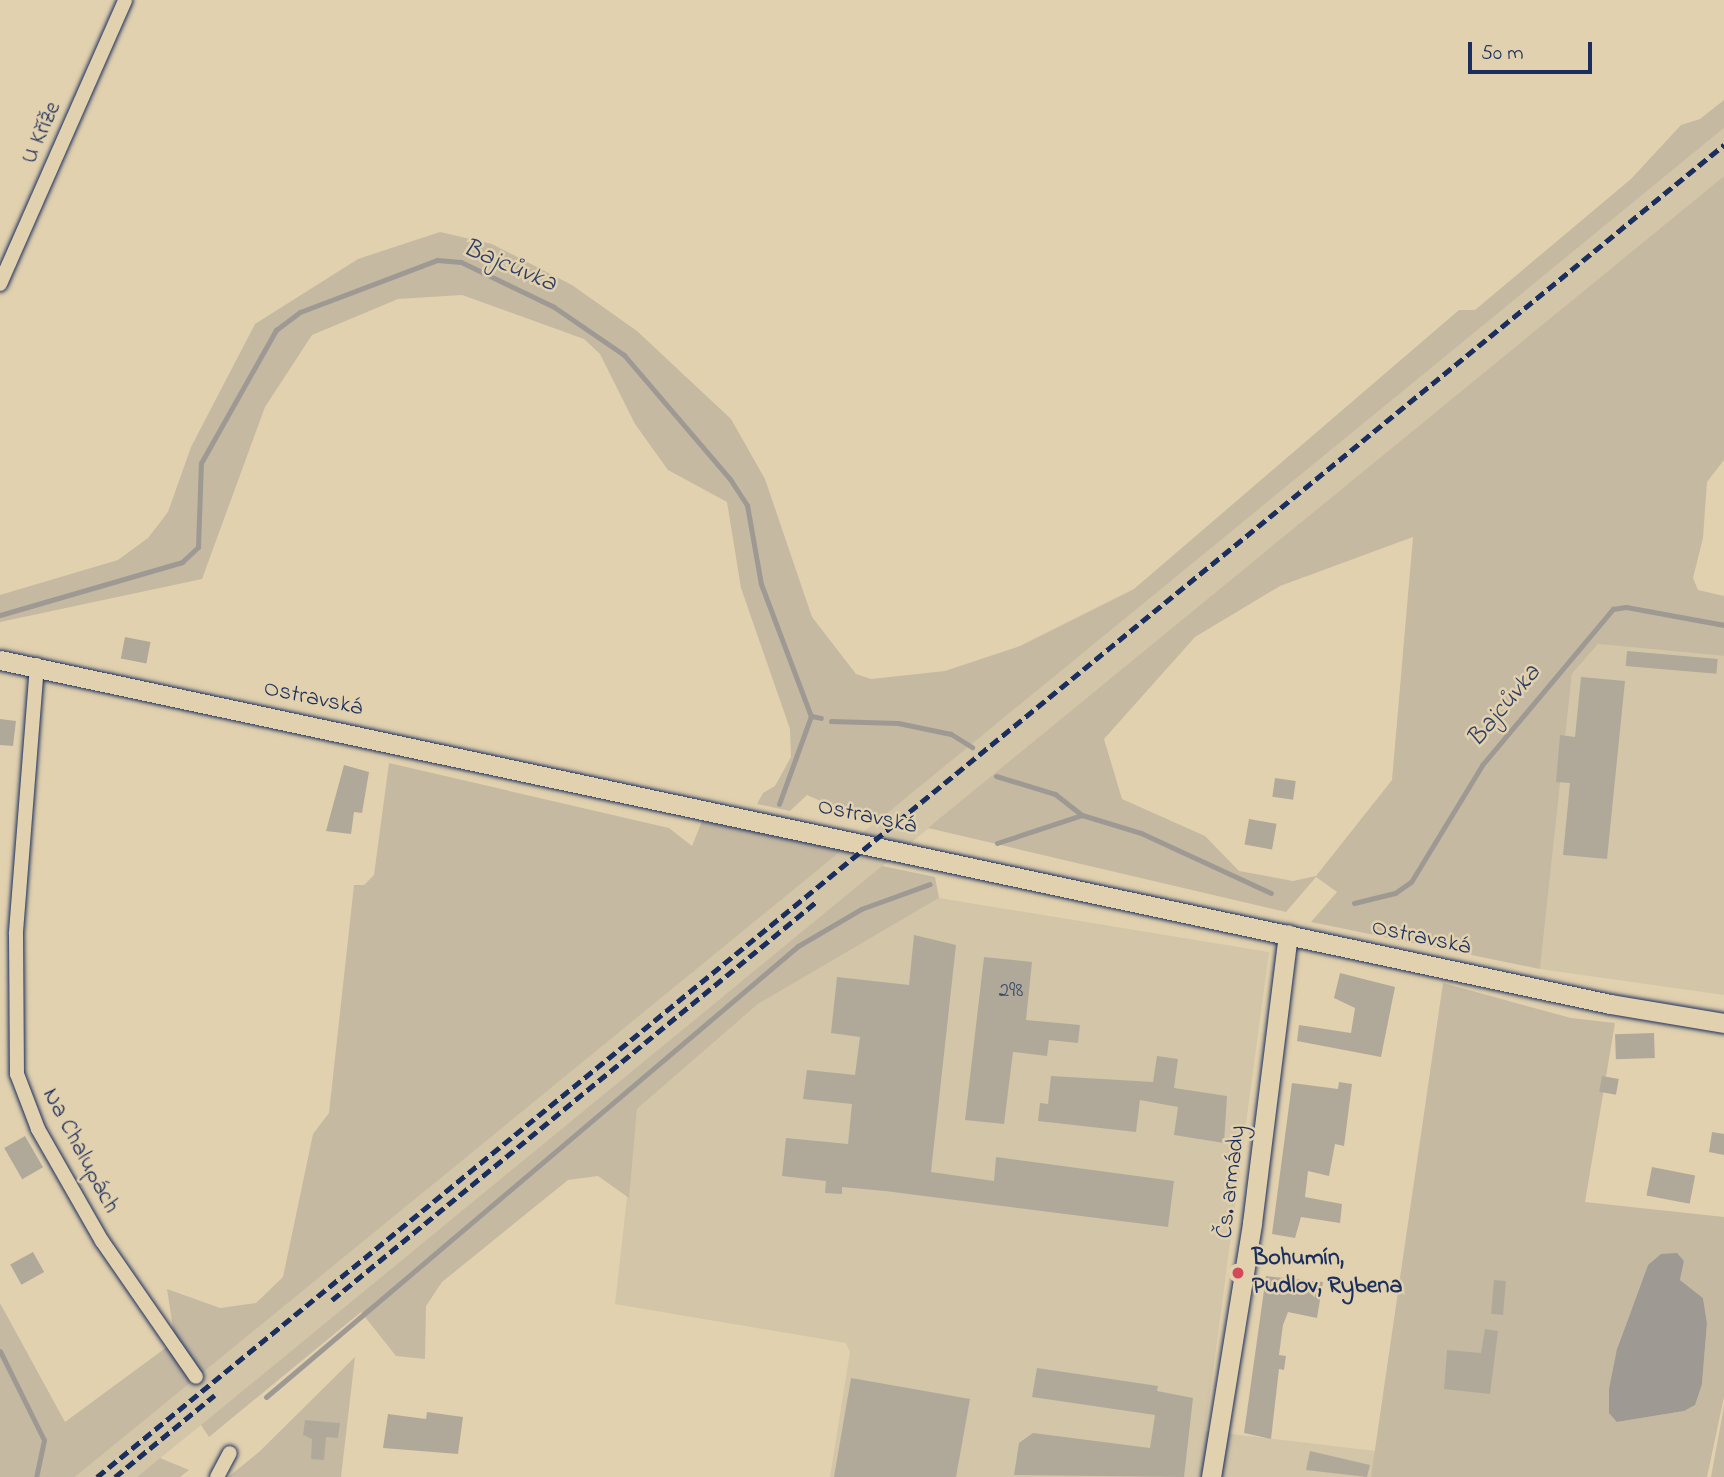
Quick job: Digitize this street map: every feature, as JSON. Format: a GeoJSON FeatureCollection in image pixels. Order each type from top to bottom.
{"type":"FeatureCollection","features":[{"type":"Feature","properties":{"kind":"main road","name":"Ostravská"},"geometry":{"type":"LineString","coordinates":[[0,660],[37,665],[1672,1016],[1724,1023]]}},
{"type":"Feature","properties":{"kind":"main road","name":"Čs. armády"},"geometry":{"type":"LineString","coordinates":[[1211,1477],[1252,1223],[1288,934]]}},
{"type":"Feature","properties":{"kind":"street","name":"U Kříže"},"geometry":{"type":"LineString","coordinates":[[0,284],[125,0]]}},
{"type":"Feature","properties":{"kind":"street","name":"Na Chalupách"},"geometry":{"type":"LineString","coordinates":[[37,665],[16,933],[17,1074],[38,1129],[102,1241],[196,1377]]}},
{"type":"Feature","properties":{"kind":"street"},"geometry":{"type":"LineString","coordinates":[[218,1477],[230,1453]]}},
{"type":"Feature","properties":{"kind":"shaded area"},"geometry":{"type":"Polygon","coordinates":[[[1724,100],[1724,128],[874,824],[807,795],[790,811],[757,804],[763,793],[775,786],[791,757],[790,729],[741,588],[727,502],[668,470],[635,424],[600,354],[584,339],[462,295],[398,299],[312,335],[265,407],[202,579],[0,622],[0,595],[118,560],[148,538],[168,512],[191,447],[255,324],[358,259],[440,232],[492,244],[572,285],[637,331],[731,419],[765,479],[812,617],[856,674],[871,679],[945,671],[1020,646],[1134,589],[1459,310],[1475,310],[1631,179],[1681,125],[1700,119],[1724,100]]]}},
{"type":"Feature","properties":{"kind":"shaded area"},"geometry":{"type":"Polygon","coordinates":[[[1724,128],[1724,176],[201,1425],[137,1477],[75,1477],[1724,128]]]}},
{"type":"Feature","properties":{"kind":"shaded area"},"geometry":{"type":"Polygon","coordinates":[[[1724,176],[1724,460],[1707,482],[1703,538],[1693,578],[1698,590],[1724,596],[1724,656],[1598,644],[1572,674],[1540,969],[1311,922],[1337,892],[1316,877],[1286,912],[928,828],[1724,176]],[[1413,537],[1280,586],[1195,637],[1104,739],[1122,799],[1205,836],[1239,871],[1293,881],[1316,876],[1392,780],[1413,537]]]}},
{"type":"Feature","properties":{"kind":"shaded area"},"geometry":{"type":"Polygon","coordinates":[[[1598,644],[1724,656],[1724,995],[1540,969],[1572,674],[1598,644]]]}},
{"type":"Feature","properties":{"kind":"shaded area"},"geometry":{"type":"Polygon","coordinates":[[[389,763],[669,828],[692,846],[702,821],[842,850],[75,1477],[0,1477],[0,1303],[65,1422],[175,1341],[167,1289],[220,1308],[256,1303],[283,1277],[313,1134],[329,1113],[354,885],[364,885],[374,875],[389,763]]]}},
{"type":"Feature","properties":{"kind":"shaded area"},"geometry":{"type":"Polygon","coordinates":[[[882,866],[935,877],[939,898],[758,1004],[637,1109],[629,1198],[598,1176],[568,1180],[442,1282],[426,1306],[425,1359],[396,1356],[361,1312],[209,1437],[201,1425],[882,866]]]}},
{"type":"Feature","properties":{"kind":"shaded area"},"geometry":{"type":"Polygon","coordinates":[[[939,898],[1269,952],[1205,1431],[1376,1451],[1371,1477],[830,1477],[850,1352],[846,1343],[615,1304],[637,1109],[758,1004],[939,898]]]}},
{"type":"Feature","properties":{"kind":"shaded area"},"geometry":{"type":"Polygon","coordinates":[[[1443,983],[1571,1018],[1615,1023],[1585,1202],[1724,1217],[1724,1397],[1707,1477],[1371,1477],[1443,983]],[[1684,1261],[1648,1265],[1617,1349],[1617,1422],[1684,1411],[1702,1384],[1707,1323],[1703,1298],[1680,1280],[1684,1261]]]}},
{"type":"Feature","properties":{"kind":"shaded area"},"geometry":{"type":"Polygon","coordinates":[[[1677,1253],[1684,1261],[1680,1280],[1703,1298],[1707,1323],[1702,1384],[1695,1405],[1684,1411],[1617,1422],[1609,1413],[1609,1389],[1617,1349],[1648,1265],[1661,1254],[1677,1253]]]}},
{"type":"Feature","properties":{"kind":"shaded area"},"geometry":{"type":"Polygon","coordinates":[[[355,1357],[341,1477],[228,1477],[259,1452],[355,1357]]]}},
{"type":"Feature","properties":{"kind":"shaded area"},"geometry":{"type":"Polygon","coordinates":[[[1724,1406],[1724,1477],[1711,1477],[1724,1406]]]}},
{"type":"Feature","properties":{"kind":"shaded area"},"geometry":{"type":"Polygon","coordinates":[[[160,1458],[189,1470],[180,1477],[137,1477],[160,1458]]]}},
{"type":"Feature","properties":{"kind":"building"},"geometry":{"type":"Polygon","coordinates":[[[125,637],[151,642],[146,664],[121,659],[125,637]]]}},
{"type":"Feature","properties":{"kind":"building"},"geometry":{"type":"Polygon","coordinates":[[[1627,651],[1718,659],[1716,674],[1626,666],[1627,651]]]}},
{"type":"Feature","properties":{"kind":"building"},"geometry":{"type":"Polygon","coordinates":[[[1581,677],[1625,681],[1607,859],[1563,855],[1570,783],[1556,782],[1560,735],[1575,737],[1581,677]]]}},
{"type":"Feature","properties":{"kind":"building"},"geometry":{"type":"Polygon","coordinates":[[[0,719],[16,721],[13,746],[0,745],[0,719]]]}},
{"type":"Feature","properties":{"kind":"building"},"geometry":{"type":"Polygon","coordinates":[[[344,765],[369,772],[362,813],[354,812],[351,834],[326,831],[344,765]]]}},
{"type":"Feature","properties":{"kind":"building"},"geometry":{"type":"Polygon","coordinates":[[[1275,778],[1296,781],[1293,800],[1272,797],[1275,778]]]}},
{"type":"Feature","properties":{"kind":"building"},"geometry":{"type":"Polygon","coordinates":[[[1249,819],[1277,824],[1272,849],[1244,845],[1249,819]]]}},
{"type":"Feature","properties":{"kind":"building"},"geometry":{"type":"Polygon","coordinates":[[[914,935],[956,945],[931,1172],[994,1181],[996,1157],[1174,1181],[1168,1227],[885,1191],[842,1187],[842,1194],[825,1193],[826,1181],[782,1176],[786,1138],[848,1144],[852,1104],[803,1099],[807,1070],[855,1075],[860,1037],[831,1033],[837,977],[909,985],[914,935]]]}},
{"type":"Feature","properties":{"kind":"building"},"geometry":{"type":"Polygon","coordinates":[[[984,957],[1032,962],[1026,1020],[1080,1025],[1078,1043],[1049,1040],[1047,1056],[1013,1052],[1004,1124],[965,1120],[984,957]]]}},
{"type":"Feature","properties":{"kind":"building"},"geometry":{"type":"Polygon","coordinates":[[[1340,973],[1395,987],[1381,1057],[1297,1041],[1299,1025],[1351,1033],[1355,1008],[1334,998],[1340,973]]]}},
{"type":"Feature","properties":{"kind":"building"},"geometry":{"type":"Polygon","coordinates":[[[1654,1033],[1655,1058],[1616,1059],[1615,1034],[1654,1033]]]}},
{"type":"Feature","properties":{"kind":"building"},"geometry":{"type":"Polygon","coordinates":[[[1157,1056],[1178,1059],[1174,1088],[1227,1096],[1224,1143],[1174,1135],[1178,1107],[1140,1100],[1136,1132],[1038,1121],[1040,1103],[1048,1104],[1051,1076],[1153,1082],[1157,1056]]]}},
{"type":"Feature","properties":{"kind":"building"},"geometry":{"type":"Polygon","coordinates":[[[1602,1076],[1619,1079],[1616,1095],[1599,1092],[1602,1076]]]}},
{"type":"Feature","properties":{"kind":"building"},"geometry":{"type":"Polygon","coordinates":[[[1339,1082],[1352,1084],[1344,1146],[1335,1144],[1329,1176],[1308,1171],[1305,1197],[1342,1204],[1340,1223],[1301,1217],[1295,1238],[1272,1234],[1292,1083],[1338,1089],[1339,1082]]]}},
{"type":"Feature","properties":{"kind":"building"},"geometry":{"type":"Polygon","coordinates":[[[1712,1132],[1724,1134],[1724,1155],[1709,1152],[1712,1132]]]}},
{"type":"Feature","properties":{"kind":"building"},"geometry":{"type":"Polygon","coordinates":[[[25,1136],[43,1167],[22,1179],[4,1148],[25,1136]]]}},
{"type":"Feature","properties":{"kind":"building"},"geometry":{"type":"Polygon","coordinates":[[[1652,1167],[1695,1175],[1690,1204],[1646,1195],[1652,1167]]]}},
{"type":"Feature","properties":{"kind":"building"},"geometry":{"type":"Polygon","coordinates":[[[33,1252],[44,1272],[21,1285],[10,1265],[33,1252]]]}},
{"type":"Feature","properties":{"kind":"building"},"geometry":{"type":"Polygon","coordinates":[[[1266,1276],[1323,1282],[1317,1318],[1288,1312],[1283,1325],[1279,1355],[1286,1356],[1284,1370],[1279,1369],[1271,1439],[1244,1433],[1266,1276]]]}},
{"type":"Feature","properties":{"kind":"building"},"geometry":{"type":"Polygon","coordinates":[[[1494,1280],[1506,1281],[1503,1315],[1491,1314],[1494,1280]]]}},
{"type":"Feature","properties":{"kind":"building"},"geometry":{"type":"Polygon","coordinates":[[[1485,1329],[1498,1331],[1490,1394],[1444,1389],[1447,1350],[1481,1353],[1485,1329]]]}},
{"type":"Feature","properties":{"kind":"building"},"geometry":{"type":"Polygon","coordinates":[[[1037,1368],[1158,1386],[1157,1391],[1193,1398],[1184,1477],[1014,1475],[1019,1443],[1033,1433],[1150,1448],[1155,1415],[1032,1397],[1037,1368]]]}},
{"type":"Feature","properties":{"kind":"building"},"geometry":{"type":"Polygon","coordinates":[[[851,1378],[970,1399],[956,1477],[834,1477],[851,1378]]]}},
{"type":"Feature","properties":{"kind":"building"},"geometry":{"type":"Polygon","coordinates":[[[427,1412],[463,1417],[458,1454],[383,1448],[388,1414],[426,1419],[427,1412]]]}},
{"type":"Feature","properties":{"kind":"building"},"geometry":{"type":"Polygon","coordinates":[[[305,1420],[340,1423],[338,1438],[326,1437],[324,1460],[311,1459],[312,1439],[303,1435],[305,1420]]]}},
{"type":"Feature","properties":{"kind":"building"},"geometry":{"type":"Polygon","coordinates":[[[1310,1451],[1370,1465],[1367,1477],[1306,1470],[1310,1451]]]}},
{"type":"Feature","properties":{"kind":"waterway","name":"Bajcůvka"},"geometry":{"type":"LineString","coordinates":[[0,615],[182,562],[198,547],[201,463],[276,330],[300,312],[437,260],[461,262],[554,307],[624,355],[730,479],[747,505],[761,584],[811,716],[821,718]]}},
{"type":"Feature","properties":{"kind":"waterway","name":"Bajcůvka"},"geometry":{"type":"LineString","coordinates":[[1354,903],[1395,893],[1411,882],[1482,765],[1613,609],[1626,607],[1724,625]]}},
{"type":"Feature","properties":{"kind":"waterway"},"geometry":{"type":"LineString","coordinates":[[779,804],[811,716]]}},
{"type":"Feature","properties":{"kind":"waterway","name":"Bajcůvka"},"geometry":{"type":"LineString","coordinates":[[831,721],[898,723],[951,734],[972,747]]}},
{"type":"Feature","properties":{"kind":"waterway","name":"Bajcůvka"},"geometry":{"type":"LineString","coordinates":[[996,776],[1055,794],[1082,815],[1141,833],[1271,893]]}},
{"type":"Feature","properties":{"kind":"waterway"},"geometry":{"type":"LineString","coordinates":[[997,843],[1082,815]]}},
{"type":"Feature","properties":{"kind":"waterway"},"geometry":{"type":"LineString","coordinates":[[266,1397],[798,946],[861,909],[930,884]]}},
{"type":"Feature","properties":{"kind":"waterway","name":"Bajcůvka"},"geometry":{"type":"LineString","coordinates":[[0,1351],[44,1440],[36,1477]]}},
{"type":"Feature","properties":{"kind":"railway"},"geometry":{"type":"LineString","coordinates":[[97,1477],[1724,145]]}},
{"type":"Feature","properties":{"kind":"railway"},"geometry":{"type":"LineString","coordinates":[[332,1300],[816,902]]}},
{"type":"Feature","properties":{"kind":"railway"},"geometry":{"type":"LineString","coordinates":[[115,1477],[215,1395]]}},
{"type":"Feature","properties":{"kind":"place","name":"Bohumín, Pudlov, Rybena"},"geometry":{"type":"Point","coordinates":[1238,1273]}}]}
